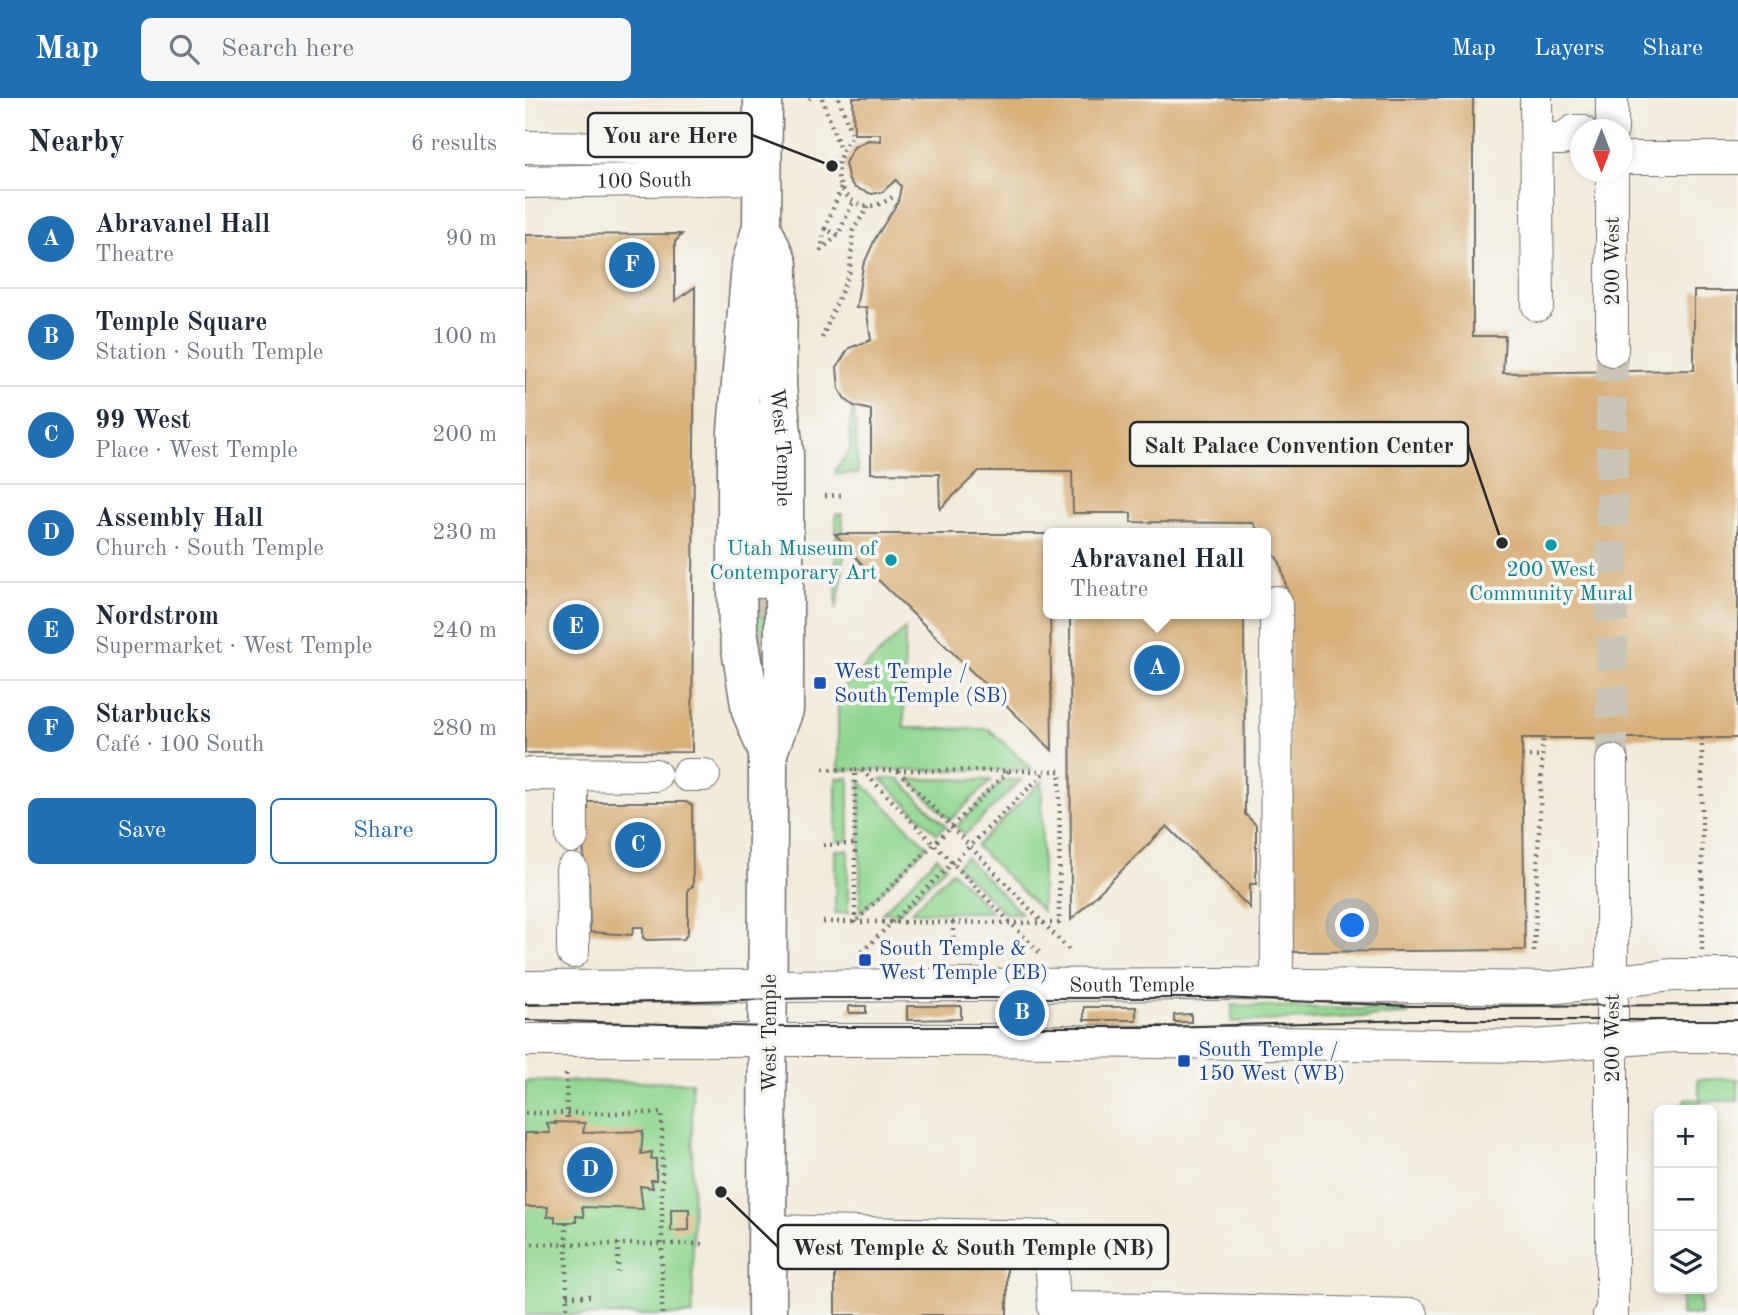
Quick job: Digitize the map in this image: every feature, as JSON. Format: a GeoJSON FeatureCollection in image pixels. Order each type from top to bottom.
{"type":"FeatureCollection","features":[{"type":"Feature","properties":{"kind":"main road","name":"West Temple"},"geometry":{"type":"LineString","coordinates":[[763,98],[762,227],[751,264],[737,431],[737,630],[751,710],[768,752]]}},
{"type":"Feature","properties":{"kind":"main road","name":"West Temple"},"geometry":{"type":"LineString","coordinates":[[762,227],[778,264],[777,387],[784,452],[784,710],[768,752],[767,1315]]}},
{"type":"Feature","properties":{"kind":"street"},"geometry":{"type":"LineString","coordinates":[[1536,98],[1538,305]]}},
{"type":"Feature","properties":{"kind":"street"},"geometry":{"type":"LineString","coordinates":[[1612,98],[1612,119]]}},
{"type":"Feature","properties":{"kind":"street"},"geometry":{"type":"LineString","coordinates":[[1537,139],[1563,139],[1570,134]]}},
{"type":"Feature","properties":{"kind":"street","name":"100 South"},"geometry":{"type":"LineString","coordinates":[[525,147],[762,164]]}},
{"type":"Feature","properties":{"kind":"street"},"geometry":{"type":"LineString","coordinates":[[1633,158],[1738,158]]}},
{"type":"Feature","properties":{"kind":"street","name":"100 South"},"geometry":{"type":"LineString","coordinates":[[525,182],[762,164]]}},
{"type":"Feature","properties":{"kind":"street","name":"200 West"},"geometry":{"type":"LineString","coordinates":[[1612,182],[1612,350]]}},
{"type":"Feature","properties":{"kind":"street"},"geometry":{"type":"LineString","coordinates":[[742,373],[761,472]]}},
{"type":"Feature","properties":{"kind":"street"},"geometry":{"type":"LineString","coordinates":[[759,582],[761,472],[777,387]]}},
{"type":"Feature","properties":{"kind":"street"},"geometry":{"type":"LineString","coordinates":[[1276,602],[1277,985]]}},
{"type":"Feature","properties":{"kind":"street","name":"200 West"},"geometry":{"type":"LineString","coordinates":[[1611,1315],[1612,761]]}},
{"type":"Feature","properties":{"kind":"street"},"geometry":{"type":"LineString","coordinates":[[525,774],[655,775]]}},
{"type":"Feature","properties":{"kind":"street"},"geometry":{"type":"LineString","coordinates":[[572,775],[573,934]]}},
{"type":"Feature","properties":{"kind":"street","name":"South Temple"},"geometry":{"type":"LineString","coordinates":[[525,987],[1277,985],[1548,988],[1673,975],[1738,975]]}},
{"type":"Feature","properties":{"kind":"street"},"geometry":{"type":"LineString","coordinates":[[525,1040],[1261,1042],[1534,1046],[1674,1036],[1738,1036]]}},
{"type":"Feature","properties":{"kind":"street"},"geometry":{"type":"LineString","coordinates":[[767,1231],[1050,1237],[1054,1308],[1081,1312],[1412,1315]]}},
{"type":"Feature","properties":{"kind":"path"},"geometry":{"type":"LineString","coordinates":[[823,98],[840,150],[837,168],[841,188],[853,202],[869,206],[884,204],[895,195]]}},
{"type":"Feature","properties":{"kind":"path"},"geometry":{"type":"LineString","coordinates":[[839,98],[852,137],[840,150]]}},
{"type":"Feature","properties":{"kind":"path"},"geometry":{"type":"LineString","coordinates":[[841,188],[825,229],[821,250],[838,235],[853,202]]}},
{"type":"Feature","properties":{"kind":"path"},"geometry":{"type":"LineString","coordinates":[[822,338],[850,271],[853,230],[869,206]]}},
{"type":"Feature","properties":{"kind":"path"},"geometry":{"type":"LineString","coordinates":[[825,229],[838,235]]}},
{"type":"Feature","properties":{"kind":"path"},"geometry":{"type":"LineString","coordinates":[[825,496],[842,495]]}},
{"type":"Feature","properties":{"kind":"path"},"geometry":{"type":"LineString","coordinates":[[1534,952],[1543,737]]}},
{"type":"Feature","properties":{"kind":"path"},"geometry":{"type":"LineString","coordinates":[[1702,737],[1702,950]]}},
{"type":"Feature","properties":{"kind":"path"},"geometry":{"type":"LineString","coordinates":[[1522,756],[1542,757]]}},
{"type":"Feature","properties":{"kind":"path"},"geometry":{"type":"LineString","coordinates":[[823,769],[1060,771],[1059,923],[823,922]]}},
{"type":"Feature","properties":{"kind":"path"},"geometry":{"type":"LineString","coordinates":[[855,922],[859,770]]}},
{"type":"Feature","properties":{"kind":"path"},"geometry":{"type":"LineString","coordinates":[[859,770],[1039,952]]}},
{"type":"Feature","properties":{"kind":"path"},"geometry":{"type":"LineString","coordinates":[[897,770],[1071,952]]}},
{"type":"Feature","properties":{"kind":"path"},"geometry":{"type":"LineString","coordinates":[[855,922],[1009,771]]}},
{"type":"Feature","properties":{"kind":"path"},"geometry":{"type":"LineString","coordinates":[[862,952],[1047,771]]}},
{"type":"Feature","properties":{"kind":"path"},"geometry":{"type":"LineString","coordinates":[[823,845],[855,844]]}},
{"type":"Feature","properties":{"kind":"path"},"geometry":{"type":"LineString","coordinates":[[953,922],[953,952]]}},
{"type":"Feature","properties":{"kind":"path"},"geometry":{"type":"LineString","coordinates":[[566,1074],[567,1122]]}},
{"type":"Feature","properties":{"kind":"path"},"geometry":{"type":"LineString","coordinates":[[525,1113],[662,1113],[662,1315]]}},
{"type":"Feature","properties":{"kind":"path"},"geometry":{"type":"LineString","coordinates":[[566,1222],[567,1315]]}},
{"type":"Feature","properties":{"kind":"path"},"geometry":{"type":"LineString","coordinates":[[618,1243],[618,1272]]}},
{"type":"Feature","properties":{"kind":"path"},"geometry":{"type":"LineString","coordinates":[[525,1244],[707,1244]]}},
{"type":"Feature","properties":{"kind":"path"},"geometry":{"type":"LineString","coordinates":[[566,1296],[590,1296]]}},
{"type":"Feature","properties":{"kind":"shaded area"},"geometry":{"type":"Polygon","coordinates":[[[697,98],[697,100],[525,99],[697,98]]]}},
{"type":"Feature","properties":{"kind":"green space"},"geometry":{"type":"Polygon","coordinates":[[[854,407],[858,474],[836,474],[836,468],[850,451],[850,422],[854,407]]]}},
{"type":"Feature","properties":{"kind":"green space"},"geometry":{"type":"Polygon","coordinates":[[[836,514],[842,514],[844,551],[836,609],[836,514]]]}},
{"type":"Feature","properties":{"kind":"green space"},"geometry":{"type":"Polygon","coordinates":[[[746,616],[776,616],[770,702],[746,616]]]}},
{"type":"Feature","properties":{"kind":"green space"},"geometry":{"type":"Polygon","coordinates":[[[905,629],[904,728],[989,729],[1033,770],[838,770],[838,693],[905,629]]]}},
{"type":"Feature","properties":{"kind":"green space"},"geometry":{"type":"Polygon","coordinates":[[[836,778],[849,778],[849,841],[836,841],[836,778]]]}},
{"type":"Feature","properties":{"kind":"green space"},"geometry":{"type":"Polygon","coordinates":[[[881,779],[899,779],[946,826],[937,834],[881,779]]]}},
{"type":"Feature","properties":{"kind":"green space"},"geometry":{"type":"Polygon","coordinates":[[[909,779],[992,780],[950,820],[909,779]]]}},
{"type":"Feature","properties":{"kind":"green space"},"geometry":{"type":"Polygon","coordinates":[[[1003,780],[1021,780],[965,835],[956,827],[1003,780]]]}},
{"type":"Feature","properties":{"kind":"green space"},"geometry":{"type":"Polygon","coordinates":[[[860,781],[927,846],[860,913],[860,781]]]}},
{"type":"Feature","properties":{"kind":"green space"},"geometry":{"type":"Polygon","coordinates":[[[1042,781],[1042,911],[976,846],[1042,781]]]}},
{"type":"Feature","properties":{"kind":"green space"},"geometry":{"type":"Polygon","coordinates":[[[835,850],[848,850],[848,913],[835,913],[835,850]]]}},
{"type":"Feature","properties":{"kind":"green space"},"geometry":{"type":"Polygon","coordinates":[[[937,857],[946,866],[899,913],[882,913],[937,857]]]}},
{"type":"Feature","properties":{"kind":"green space"},"geometry":{"type":"Polygon","coordinates":[[[965,857],[1021,913],[1004,913],[957,866],[965,857]]]}},
{"type":"Feature","properties":{"kind":"green space"},"geometry":{"type":"Polygon","coordinates":[[[952,871],[992,912],[911,912],[952,871]]]}},
{"type":"Feature","properties":{"kind":"green space"},"geometry":{"type":"Polygon","coordinates":[[[1232,1005],[1408,1012],[1407,1015],[1232,1022],[1232,1005]]]}},
{"type":"Feature","properties":{"kind":"green space"},"geometry":{"type":"Polygon","coordinates":[[[1698,1079],[1738,1079],[1738,1101],[1701,1101],[1701,1105],[1683,1105],[1685,1099],[1700,1100],[1698,1079]]]}},
{"type":"Feature","properties":{"kind":"green space"},"geometry":{"type":"Polygon","coordinates":[[[525,1081],[692,1082],[693,1315],[525,1315],[525,1081]]]}},
{"type":"Feature","properties":{"kind":"green space"},"geometry":{"type":"Polygon","coordinates":[[[1681,1294],[1700,1294],[1700,1315],[1681,1315],[1681,1294]]]}},
{"type":"Feature","properties":{"kind":"building"},"geometry":{"type":"Polygon","coordinates":[[[853,98],[1473,98],[1473,336],[1505,336],[1503,373],[1694,370],[1694,291],[1738,291],[1738,738],[1522,738],[1525,950],[1288,952],[1290,601],[1280,563],[1271,550],[1271,528],[1256,528],[1253,523],[1131,522],[1131,513],[1073,513],[1072,471],[979,471],[940,509],[939,474],[871,473],[871,410],[854,406],[845,399],[839,389],[837,367],[849,348],[871,340],[866,307],[856,308],[863,266],[876,237],[898,202],[901,186],[896,180],[882,192],[872,194],[855,188],[849,181],[845,163],[854,147],[868,140],[881,141],[880,134],[854,134],[853,98]]]}},
{"type":"Feature","properties":{"kind":"building"},"geometry":{"type":"Polygon","coordinates":[[[682,234],[675,242],[675,301],[695,287],[692,752],[525,753],[525,235],[682,234]]]}},
{"type":"Feature","properties":{"kind":"building"},"geometry":{"type":"Polygon","coordinates":[[[835,534],[1043,534],[1043,619],[1050,619],[1052,750],[860,562],[835,534]]]}},
{"type":"Feature","properties":{"kind":"building"},"geometry":{"type":"Polygon","coordinates":[[[1070,619],[1244,619],[1245,814],[1256,825],[1256,884],[1250,884],[1250,908],[1167,826],[1071,920],[1070,619]]]}},
{"type":"Feature","properties":{"kind":"building"},"geometry":{"type":"Polygon","coordinates":[[[590,802],[686,802],[692,805],[693,886],[688,889],[688,932],[684,939],[647,940],[643,938],[643,927],[634,927],[632,935],[590,932],[589,883],[584,881],[583,808],[590,802]]]}},
{"type":"Feature","properties":{"kind":"building"},"geometry":{"type":"Polygon","coordinates":[[[849,1006],[866,1006],[866,1013],[849,1013],[849,1006]]]}},
{"type":"Feature","properties":{"kind":"building"},"geometry":{"type":"Polygon","coordinates":[[[907,1006],[961,1006],[961,1019],[907,1020],[907,1006]]]}},
{"type":"Feature","properties":{"kind":"building"},"geometry":{"type":"Polygon","coordinates":[[[1084,1007],[1136,1007],[1136,1020],[1084,1020],[1084,1007]]]}},
{"type":"Feature","properties":{"kind":"building"},"geometry":{"type":"Polygon","coordinates":[[[1191,1014],[1191,1022],[1174,1022],[1174,1015],[1191,1014]]]}},
{"type":"Feature","properties":{"kind":"building"},"geometry":{"type":"Polygon","coordinates":[[[555,1122],[585,1123],[583,1133],[643,1131],[641,1154],[652,1152],[651,1159],[656,1159],[656,1180],[651,1180],[653,1188],[640,1186],[643,1209],[582,1207],[584,1217],[576,1216],[576,1222],[555,1222],[555,1216],[547,1217],[548,1207],[525,1207],[525,1133],[550,1133],[547,1123],[556,1124],[555,1122]]]}},
{"type":"Feature","properties":{"kind":"building"},"geometry":{"type":"Polygon","coordinates":[[[671,1209],[689,1209],[689,1230],[671,1231],[671,1209]]]}},
{"type":"Feature","properties":{"kind":"building"},"geometry":{"type":"Polygon","coordinates":[[[835,1246],[1007,1246],[1007,1315],[835,1315],[835,1246]]]}},
{"type":"Feature","properties":{"kind":"tunnel"},"geometry":{"type":"LineString","coordinates":[[1612,350],[1612,761]]}},
{"type":"Feature","properties":{"kind":"tunnel"},"geometry":{"type":"LineString","coordinates":[[760,582],[762,668]]}},
{"type":"Feature","properties":{"kind":"tram line"},"geometry":{"type":"LineString","coordinates":[[525,1005],[822,998],[1220,998],[1412,1006],[1738,1005]]}},
{"type":"Feature","properties":{"kind":"tram line"},"geometry":{"type":"LineString","coordinates":[[525,1020],[769,1027],[1166,1027],[1413,1020],[1738,1020]]}},
{"type":"Feature","properties":{"kind":"place","name":"You are Here"},"geometry":{"type":"Point","coordinates":[832,166]}},
{"type":"Feature","properties":{"kind":"place","name":"Starbucks"},"geometry":{"type":"Point","coordinates":[632,265]}},
{"type":"Feature","properties":{"kind":"place","name":"Salt Palace Convention Center"},"geometry":{"type":"Point","coordinates":[1502,543]}},
{"type":"Feature","properties":{"kind":"place","name":"200 West Community Mural"},"geometry":{"type":"Point","coordinates":[1551,545]}},
{"type":"Feature","properties":{"kind":"place","name":"Utah Museum of Contemporary Art"},"geometry":{"type":"Point","coordinates":[891,560]}},
{"type":"Feature","properties":{"kind":"place","name":"Nordstrom"},"geometry":{"type":"Point","coordinates":[576,627]}},
{"type":"Feature","properties":{"kind":"place","name":"Abravanel Hall"},"geometry":{"type":"Point","coordinates":[1157,668]}},
{"type":"Feature","properties":{"kind":"place","name":"West Temple / South Temple (SB)"},"geometry":{"type":"Point","coordinates":[820,683]}},
{"type":"Feature","properties":{"kind":"place","name":"99 West"},"geometry":{"type":"Point","coordinates":[638,845]}},
{"type":"Feature","properties":{"kind":"place","name":"South Temple & West Temple (EB)"},"geometry":{"type":"Point","coordinates":[865,960]}},
{"type":"Feature","properties":{"kind":"place","name":"Temple Square"},"geometry":{"type":"Point","coordinates":[1022,1013]}},
{"type":"Feature","properties":{"kind":"place","name":"South Temple / 150 West (WB)"},"geometry":{"type":"Point","coordinates":[1184,1061]}},
{"type":"Feature","properties":{"kind":"place","name":"Assembly Hall"},"geometry":{"type":"Point","coordinates":[590,1170]}},
{"type":"Feature","properties":{"kind":"place","name":"West Temple & South Temple (NB)"},"geometry":{"type":"Point","coordinates":[721,1192]}}]}
